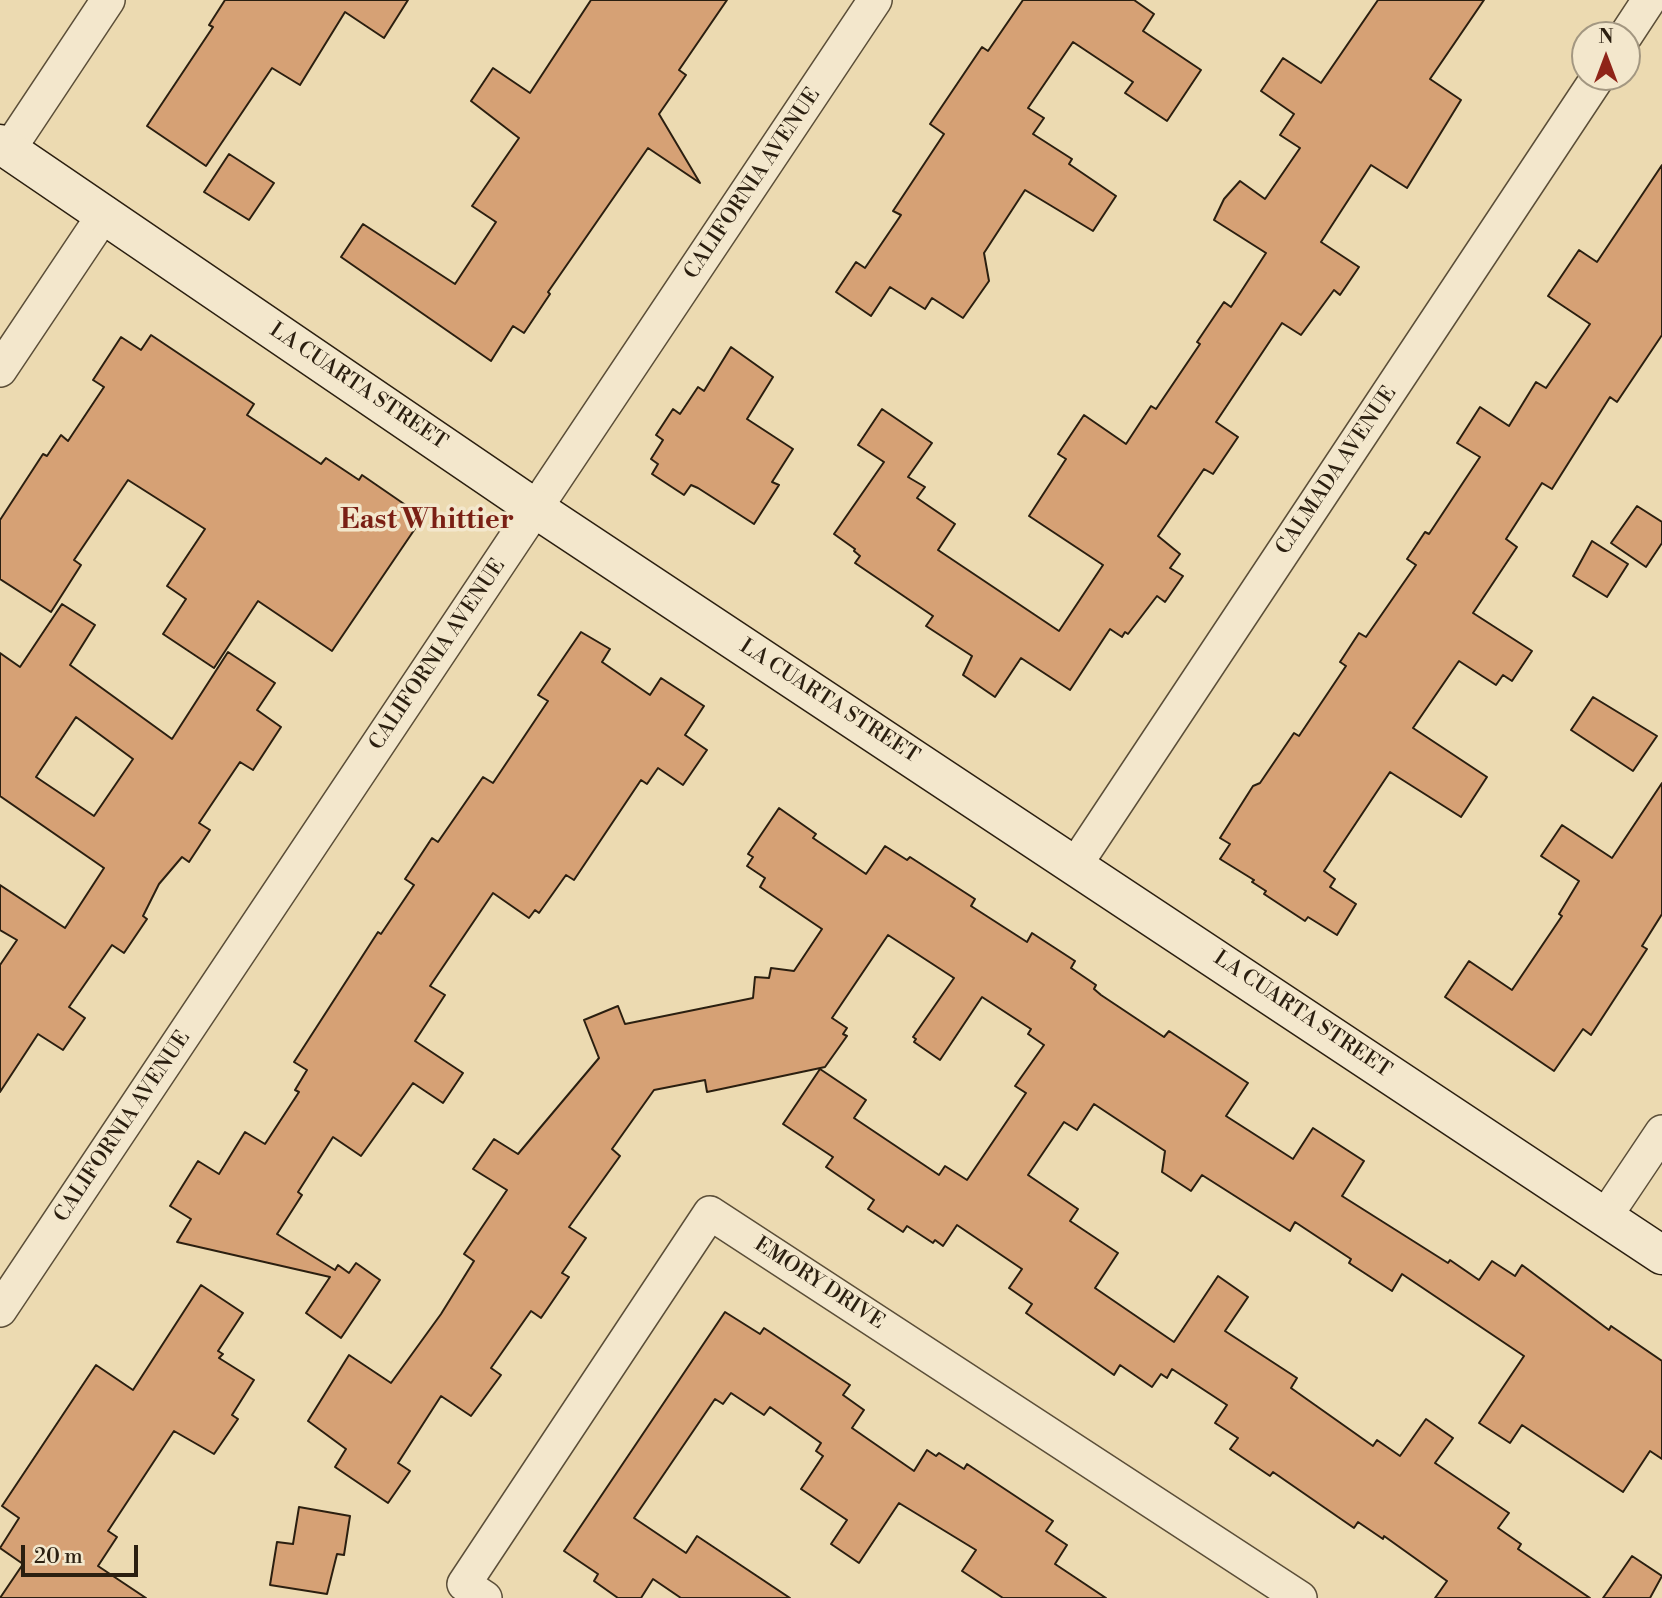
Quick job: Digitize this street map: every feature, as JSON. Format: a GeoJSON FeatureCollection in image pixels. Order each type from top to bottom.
{"type":"FeatureCollection","features":[{"type":"Feature","properties":{"kind":"street"},"geometry":{"type":"LineString","coordinates":[[4,147],[108,0]]}},
{"type":"Feature","properties":{"kind":"street","name":"CALIFORNIA AVENUE"},"geometry":{"type":"LineString","coordinates":[[0,1310],[875,0]]}},
{"type":"Feature","properties":{"kind":"street"},"geometry":{"type":"LineString","coordinates":[[1635,21],[1649,0]]}},
{"type":"Feature","properties":{"kind":"street","name":"CALMADA AVENUE"},"geometry":{"type":"LineString","coordinates":[[1076,864],[1589,91]]}},
{"type":"Feature","properties":{"kind":"street","name":"LA CUARTA STREET"},"geometry":{"type":"LineString","coordinates":[[4,147],[105,213],[536,509],[1076,864],[1662,1255]]}},
{"type":"Feature","properties":{"kind":"street"},"geometry":{"type":"LineString","coordinates":[[0,370],[105,213]]}},
{"type":"Feature","properties":{"kind":"street"},"geometry":{"type":"LineString","coordinates":[[1605,1217],[1662,1132]]}},
{"type":"Feature","properties":{"kind":"street","name":"EMORY DRIVE"},"geometry":{"type":"LineString","coordinates":[[474,1591],[710,1213],[1300,1598]]}},
{"type":"Feature","properties":{"kind":"building"},"geometry":{"type":"Polygon","coordinates":[[[225,0],[408,0],[384,38],[345,12],[300,85],[272,68],[206,166],[147,126],[213,27],[209,25],[225,0]]]}},
{"type":"Feature","properties":{"kind":"building"},"geometry":{"type":"Polygon","coordinates":[[[591,0],[727,0],[679,70],[686,75],[659,114],[700,183],[648,148],[548,292],[550,294],[524,333],[513,326],[491,361],[341,257],[363,224],[455,284],[496,222],[472,206],[519,138],[471,101],[493,68],[530,93],[591,0]]]}},
{"type":"Feature","properties":{"kind":"building"},"geometry":{"type":"Polygon","coordinates":[[[1023,0],[1134,0],[1154,14],[1143,31],[1201,70],[1167,121],[1125,93],[1133,82],[1073,42],[1028,108],[1044,118],[1033,134],[1072,159],[1069,164],[1116,196],[1093,231],[1025,190],[984,253],[989,281],[963,318],[932,298],[925,309],[890,287],[871,316],[836,292],[856,262],[865,268],[901,215],[893,211],[944,134],[930,124],[982,47],[988,51],[1023,0]]]}},
{"type":"Feature","properties":{"kind":"building"},"geometry":{"type":"Polygon","coordinates":[[[1378,0],[1484,0],[1430,79],[1461,100],[1407,188],[1371,165],[1321,242],[1359,267],[1340,295],[1334,290],[1301,335],[1282,323],[1216,422],[1238,437],[1213,474],[1204,469],[1158,536],[1180,554],[1170,568],[1183,576],[1165,602],[1157,596],[1128,634],[1125,632],[1122,637],[1110,629],[1070,690],[1021,658],[995,697],[963,675],[972,656],[926,626],[933,616],[855,563],[860,556],[855,549],[834,534],[884,462],[858,445],[882,409],[932,443],[908,477],[925,487],[917,498],[955,524],[938,550],[1059,631],[1103,565],[1029,516],[1066,459],[1058,454],[1084,415],[1126,444],[1151,406],[1156,409],[1200,344],[1197,342],[1224,302],[1231,307],[1266,253],[1214,220],[1224,199],[1240,181],[1265,199],[1300,148],[1280,135],[1294,114],[1261,91],[1283,58],[1321,83],[1378,0]]]}},
{"type":"Feature","properties":{"kind":"building"},"geometry":{"type":"Polygon","coordinates":[[[229,154],[274,183],[249,220],[204,192],[229,154]]]}},
{"type":"Feature","properties":{"kind":"building"},"geometry":{"type":"Polygon","coordinates":[[[1662,165],[1662,335],[1617,402],[1610,397],[1552,489],[1542,483],[1506,539],[1517,547],[1473,613],[1532,651],[1512,681],[1503,675],[1496,685],[1459,661],[1413,728],[1487,777],[1461,817],[1390,772],[1324,871],[1335,879],[1330,887],[1356,904],[1337,935],[1308,917],[1305,921],[1264,894],[1266,891],[1252,882],[1254,880],[1220,859],[1230,844],[1220,838],[1253,786],[1260,783],[1294,733],[1299,736],[1346,666],[1340,662],[1359,633],[1366,637],[1416,565],[1407,559],[1425,532],[1429,534],[1480,457],[1457,443],[1480,407],[1509,426],[1536,382],[1546,388],[1590,324],[1548,296],[1579,250],[1597,262],[1662,165]]]}},
{"type":"Feature","properties":{"kind":"building"},"geometry":{"type":"Polygon","coordinates":[[[151,335],[254,404],[247,415],[321,464],[326,458],[359,480],[362,475],[423,517],[332,651],[258,601],[214,668],[163,634],[186,599],[167,586],[205,529],[128,480],[74,560],[81,565],[51,612],[0,579],[0,520],[43,454],[47,456],[61,435],[68,441],[104,387],[93,380],[121,337],[141,350],[151,335]]]}},
{"type":"Feature","properties":{"kind":"building"},"geometry":{"type":"Polygon","coordinates":[[[731,347],[773,377],[747,419],[793,449],[772,482],[779,485],[754,524],[698,488],[691,485],[684,495],[652,474],[658,464],[651,459],[663,440],[656,435],[673,409],[680,414],[698,387],[704,391],[731,347]]]}},
{"type":"Feature","properties":{"kind":"building"},"geometry":{"type":"Polygon","coordinates":[[[1637,506],[1662,522],[1662,543],[1646,567],[1611,543],[1637,506]]]}},
{"type":"Feature","properties":{"kind":"building"},"geometry":{"type":"Polygon","coordinates":[[[1592,541],[1628,564],[1607,597],[1573,576],[1592,541]]]}},
{"type":"Feature","properties":{"kind":"building"},"geometry":{"type":"Polygon","coordinates":[[[62,604],[95,625],[70,665],[172,739],[228,652],[275,683],[257,710],[281,727],[253,770],[240,762],[199,823],[210,830],[189,862],[182,857],[159,884],[143,916],[147,919],[124,953],[112,945],[69,1007],[85,1018],[63,1050],[38,1034],[0,1092],[0,965],[17,940],[0,930],[0,885],[65,928],[104,868],[0,796],[0,653],[20,667],[62,604]],[[76,717],[36,777],[94,816],[133,759],[76,717]]]}},
{"type":"Feature","properties":{"kind":"building"},"geometry":{"type":"Polygon","coordinates":[[[581,632],[610,649],[602,662],[650,695],[661,678],[704,706],[685,735],[707,750],[683,785],[658,768],[647,784],[641,780],[574,880],[566,875],[539,913],[535,910],[529,918],[493,893],[430,986],[445,995],[415,1041],[463,1073],[443,1103],[413,1083],[361,1156],[333,1137],[298,1192],[302,1195],[277,1234],[335,1270],[338,1265],[349,1273],[356,1263],[380,1280],[341,1338],[306,1313],[330,1277],[177,1242],[191,1219],[170,1206],[198,1161],[219,1174],[245,1132],[265,1144],[299,1092],[295,1090],[307,1070],[294,1062],[378,932],[381,934],[414,885],[405,879],[432,838],[438,842],[483,777],[493,783],[548,701],[538,695],[581,632]]]}},
{"type":"Feature","properties":{"kind":"building"},"geometry":{"type":"Polygon","coordinates":[[[1593,697],[1657,736],[1633,771],[1571,730],[1593,697]]]}},
{"type":"Feature","properties":{"kind":"building"},"geometry":{"type":"Polygon","coordinates":[[[1662,783],[1662,914],[1642,946],[1647,949],[1591,1035],[1583,1029],[1554,1071],[1445,997],[1469,961],[1512,990],[1562,916],[1559,914],[1579,881],[1541,856],[1562,825],[1612,858],[1662,783]]]}},
{"type":"Feature","properties":{"kind":"building"},"geometry":{"type":"Polygon","coordinates":[[[779,808],[816,834],[813,838],[866,874],[885,846],[907,860],[910,857],[975,899],[971,906],[1027,942],[1032,933],[1075,961],[1071,968],[1096,985],[1094,989],[1101,995],[1164,1037],[1169,1031],[1248,1083],[1226,1116],[1293,1159],[1313,1128],[1364,1161],[1342,1196],[1448,1263],[1450,1260],[1479,1280],[1492,1261],[1515,1276],[1522,1265],[1609,1330],[1611,1326],[1662,1361],[1662,1459],[1650,1451],[1623,1492],[1522,1425],[1510,1443],[1479,1423],[1524,1356],[1402,1274],[1392,1291],[1349,1263],[1351,1259],[1295,1222],[1290,1231],[1202,1175],[1191,1191],[1162,1172],[1165,1151],[1094,1104],[1077,1130],[1064,1122],[1028,1175],[1078,1209],[1070,1221],[1118,1253],[1095,1288],[1174,1342],[1218,1276],[1248,1297],[1225,1331],[1297,1378],[1291,1388],[1373,1446],[1377,1440],[1400,1456],[1426,1419],[1453,1438],[1435,1463],[1509,1513],[1498,1528],[1521,1544],[1518,1549],[1590,1598],[1435,1598],[1447,1581],[1384,1536],[1383,1539],[1358,1522],[1354,1528],[1273,1472],[1270,1476],[1230,1449],[1238,1438],[1215,1423],[1227,1405],[1172,1369],[1167,1378],[1161,1374],[1152,1387],[1120,1365],[1114,1375],[1026,1313],[1032,1304],[1009,1288],[1022,1269],[957,1225],[943,1246],[935,1240],[933,1243],[907,1226],[903,1232],[868,1209],[874,1200],[826,1167],[833,1157],[783,1124],[820,1069],[866,1100],[854,1118],[939,1175],[945,1166],[967,1180],[1026,1093],[1015,1086],[1044,1045],[1028,1034],[1031,1029],[982,997],[940,1060],[914,1042],[916,1039],[913,1037],[954,978],[888,935],[832,1018],[847,1028],[843,1034],[847,1036],[825,1067],[707,1092],[705,1080],[654,1090],[612,1149],[620,1156],[569,1227],[586,1238],[562,1273],[569,1277],[541,1318],[531,1311],[491,1368],[501,1375],[471,1416],[441,1396],[398,1463],[410,1471],[388,1503],[335,1467],[346,1449],[308,1421],[349,1355],[391,1383],[441,1314],[474,1261],[464,1254],[507,1190],[473,1169],[494,1139],[518,1154],[599,1058],[584,1020],[618,1006],[625,1024],[753,998],[755,977],[769,978],[771,968],[794,971],[822,929],[760,887],[765,878],[747,866],[753,857],[748,854],[779,808]]]}},
{"type":"Feature","properties":{"kind":"building"},"geometry":{"type":"Polygon","coordinates":[[[201,1285],[243,1313],[218,1351],[223,1354],[219,1358],[254,1380],[232,1415],[238,1419],[214,1454],[174,1431],[108,1531],[117,1537],[98,1566],[146,1598],[0,1598],[23,1564],[0,1548],[19,1518],[2,1506],[96,1365],[133,1390],[201,1285]]]}},
{"type":"Feature","properties":{"kind":"building"},"geometry":{"type":"Polygon","coordinates":[[[725,1312],[760,1334],[764,1328],[850,1385],[843,1395],[864,1410],[852,1428],[914,1471],[927,1450],[936,1456],[939,1453],[964,1469],[967,1464],[1053,1521],[1046,1531],[1067,1545],[1055,1564],[1106,1598],[1003,1598],[962,1571],[976,1550],[899,1503],[859,1563],[831,1544],[847,1520],[801,1489],[823,1456],[816,1451],[821,1443],[770,1407],[764,1415],[731,1393],[723,1404],[715,1399],[634,1518],[686,1553],[697,1536],[790,1598],[681,1598],[653,1579],[641,1598],[618,1598],[594,1581],[598,1574],[564,1551],[725,1312]]]}},
{"type":"Feature","properties":{"kind":"building"},"geometry":{"type":"Polygon","coordinates":[[[299,1507],[350,1516],[344,1555],[337,1554],[327,1594],[270,1585],[277,1542],[293,1544],[299,1507]]]}},
{"type":"Feature","properties":{"kind":"building"},"geometry":{"type":"Polygon","coordinates":[[[1632,1556],[1662,1576],[1650,1598],[1603,1598],[1632,1556]]]}},
{"type":"Feature","properties":{"kind":"district","name":"East Whittier"},"geometry":{"type":"Point","coordinates":[427,521]}}]}
